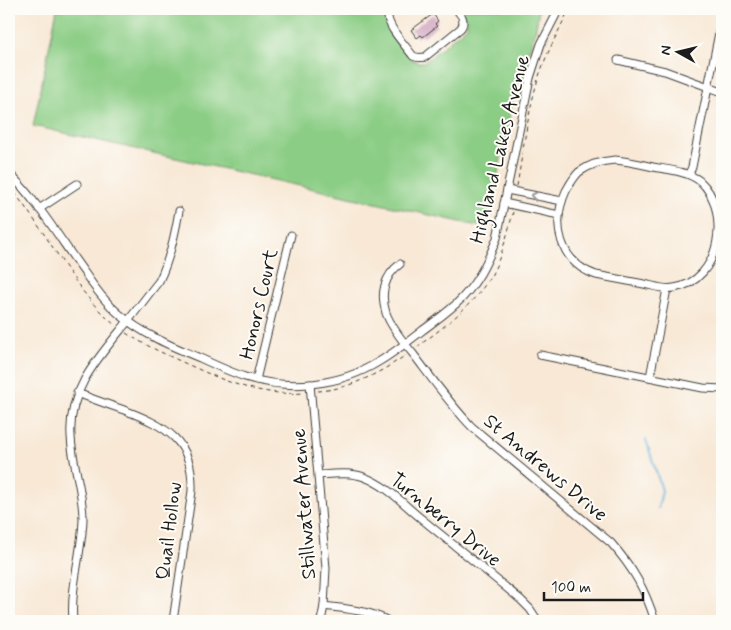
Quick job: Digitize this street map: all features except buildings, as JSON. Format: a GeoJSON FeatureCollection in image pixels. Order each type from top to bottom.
{"type":"FeatureCollection","features":[{"type":"Feature","properties":{"kind":"street"},"geometry":{"type":"LineString","coordinates":[[389,9],[388,18],[394,32],[413,56],[417,58],[425,57],[461,28],[464,20],[456,9]]}},
{"type":"Feature","properties":{"kind":"street","name":"Highland Lakes Avenue"},"geometry":{"type":"LineString","coordinates":[[9,173],[39,209],[99,293],[117,313],[128,321],[165,343],[223,368],[256,380],[310,388],[356,373],[380,361],[450,309],[473,286],[491,255],[497,238],[530,78],[541,44],[559,9]]}},
{"type":"Feature","properties":{"kind":"street"},"geometry":{"type":"LineString","coordinates":[[689,174],[722,18]]}},
{"type":"Feature","properties":{"kind":"street"},"geometry":{"type":"LineString","coordinates":[[618,60],[655,68],[722,92]]}},
{"type":"Feature","properties":{"kind":"street"},"geometry":{"type":"LineString","coordinates":[[625,161],[689,174],[712,192],[719,206],[722,226],[718,247],[709,268],[697,279],[681,287],[667,289],[596,275],[588,272],[573,261],[562,243],[559,233],[559,215],[562,201],[575,176],[582,170],[600,162],[625,161]]}},
{"type":"Feature","properties":{"kind":"street"},"geometry":{"type":"LineString","coordinates":[[39,209],[77,184]]}},
{"type":"Feature","properties":{"kind":"street"},"geometry":{"type":"LineString","coordinates":[[507,190],[562,201]]}},
{"type":"Feature","properties":{"kind":"street"},"geometry":{"type":"LineString","coordinates":[[504,203],[559,215]]}},
{"type":"Feature","properties":{"kind":"street"},"geometry":{"type":"LineString","coordinates":[[74,621],[73,599],[83,517],[80,488],[70,435],[73,406],[83,381],[97,360],[159,281],[164,271],[175,234],[179,211]]}},
{"type":"Feature","properties":{"kind":"street","name":"Honors Court"},"geometry":{"type":"LineString","coordinates":[[256,380],[291,235]]}},
{"type":"Feature","properties":{"kind":"street","name":"St Andrews Drive"},"geometry":{"type":"LineString","coordinates":[[400,264],[385,282],[383,294],[388,318],[405,344],[456,411],[472,427],[611,543],[639,580],[655,621]]}},
{"type":"Feature","properties":{"kind":"street"},"geometry":{"type":"LineString","coordinates":[[650,377],[667,289]]}},
{"type":"Feature","properties":{"kind":"street"},"geometry":{"type":"LineString","coordinates":[[540,355],[703,388],[722,389]]}},
{"type":"Feature","properties":{"kind":"street","name":"Stillwater Avenue"},"geometry":{"type":"LineString","coordinates":[[310,388],[326,568],[324,606],[321,621]]}},
{"type":"Feature","properties":{"kind":"street","name":"Quail Hollow"},"geometry":{"type":"LineString","coordinates":[[77,393],[146,418],[158,425],[174,437],[189,461],[192,491],[172,621]]}},
{"type":"Feature","properties":{"kind":"street","name":"Turnberry Drive"},"geometry":{"type":"LineString","coordinates":[[319,475],[347,474],[359,476],[380,485],[392,493],[521,600],[538,621]]}},
{"type":"Feature","properties":{"kind":"street"},"geometry":{"type":"LineString","coordinates":[[324,606],[350,609],[371,614],[388,621]]}},
{"type":"Feature","properties":{"kind":"path"},"geometry":{"type":"LineString","coordinates":[[516,192],[539,76],[548,52],[569,9]]}},
{"type":"Feature","properties":{"kind":"path"},"geometry":{"type":"LineString","coordinates":[[9,188],[23,204],[87,296],[99,311],[121,329],[160,353],[231,383],[269,393],[303,394],[310,388],[332,390],[357,382],[390,366],[458,315],[483,288],[492,274],[501,255],[514,205]]}},
{"type":"Feature","properties":{"kind":"green space"},"geometry":{"type":"Polygon","coordinates":[[[57,9],[386,9],[385,18],[387,25],[411,59],[425,62],[467,26],[467,21],[459,9],[539,9],[536,28],[513,100],[487,228],[33,126],[57,9]]]}},
{"type":"Feature","properties":{"kind":"waterway"},"geometry":{"type":"LineString","coordinates":[[646,440],[662,491],[658,508]]}}]}
